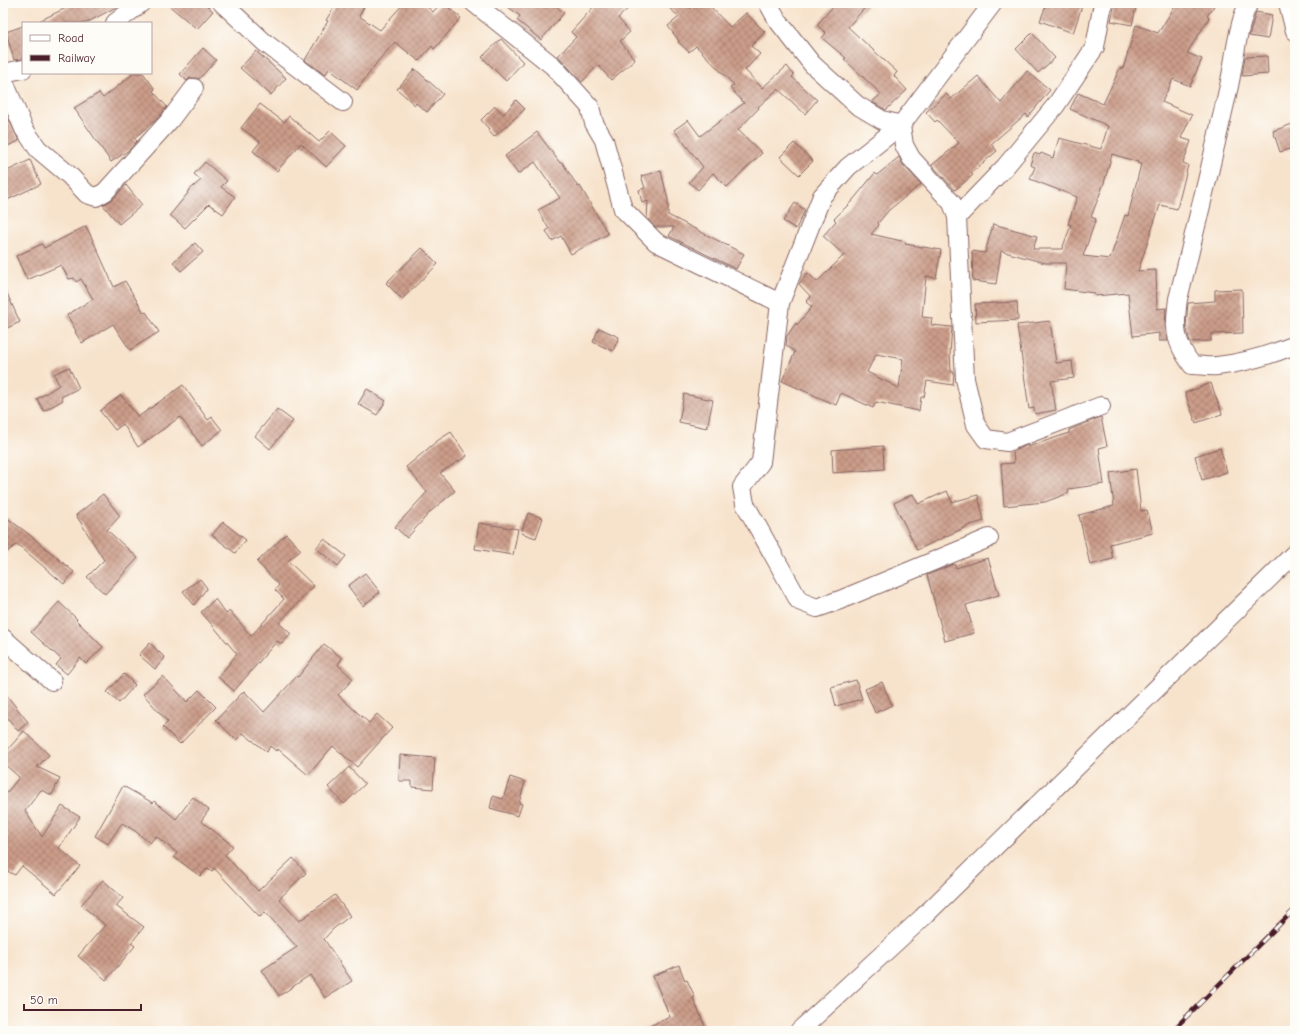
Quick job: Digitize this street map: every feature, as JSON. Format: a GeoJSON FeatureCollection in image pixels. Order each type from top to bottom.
{"type":"FeatureCollection","features":[{"type":"Feature","properties":{"kind":"street"},"geometry":{"type":"LineString","coordinates":[[116,22],[140,3]]}},
{"type":"Feature","properties":{"kind":"street"},"geometry":{"type":"LineString","coordinates":[[222,3],[264,42],[343,102]]}},
{"type":"Feature","properties":{"kind":"street"},"geometry":{"type":"LineString","coordinates":[[474,3],[553,66],[590,106],[594,123],[604,140],[623,209],[656,242],[780,303]]}},
{"type":"Feature","properties":{"kind":"street"},"geometry":{"type":"LineString","coordinates":[[768,3],[778,21],[812,64],[857,105],[882,120],[901,125]]}},
{"type":"Feature","properties":{"kind":"street"},"geometry":{"type":"LineString","coordinates":[[989,538],[840,600],[817,608],[799,601],[745,504],[742,487],[761,462],[780,303],[822,196],[848,167],[901,125],[993,3]]}},
{"type":"Feature","properties":{"kind":"street"},"geometry":{"type":"LineString","coordinates":[[957,217],[1005,167],[1056,105],[1095,47],[1103,3]]}},
{"type":"Feature","properties":{"kind":"street"},"geometry":{"type":"LineString","coordinates":[[1249,3],[1245,9],[1178,299],[1175,319],[1177,337],[1184,354],[1192,365],[1215,366],[1249,361],[1279,352],[1295,345]]}},
{"type":"Feature","properties":{"kind":"street"},"geometry":{"type":"LineString","coordinates":[[1288,3],[1295,31]]}},
{"type":"Feature","properties":{"kind":"street"},"geometry":{"type":"LineString","coordinates":[[3,72],[22,69]]}},
{"type":"Feature","properties":{"kind":"street"},"geometry":{"type":"LineString","coordinates":[[3,79],[24,129],[38,149],[69,175],[86,194],[96,197],[104,192],[170,120],[194,88]]}},
{"type":"Feature","properties":{"kind":"street"},"geometry":{"type":"LineString","coordinates":[[901,125],[904,145],[910,158],[952,203],[957,217],[965,379],[976,425],[986,439],[1007,442],[1101,406]]}},
{"type":"Feature","properties":{"kind":"street"},"geometry":{"type":"LineString","coordinates":[[799,1031],[922,918],[1295,553]]}},
{"type":"Feature","properties":{"kind":"street"},"geometry":{"type":"LineString","coordinates":[[3,638],[52,682]]}},
{"type":"Feature","properties":{"kind":"building"},"geometry":{"type":"Polygon","coordinates":[[[76,3],[124,3],[88,22],[37,22],[76,3]]]}},
{"type":"Feature","properties":{"kind":"building"},"geometry":{"type":"Polygon","coordinates":[[[166,3],[203,3],[213,11],[197,29],[166,3]]]}},
{"type":"Feature","properties":{"kind":"building"},"geometry":{"type":"Polygon","coordinates":[[[337,3],[366,3],[359,16],[380,30],[404,3],[423,3],[433,12],[441,3],[443,3],[461,18],[434,49],[432,46],[419,61],[395,42],[378,61],[357,90],[329,69],[325,75],[305,60],[328,21],[326,20],[337,3]]]}},
{"type":"Feature","properties":{"kind":"building"},"geometry":{"type":"Polygon","coordinates":[[[503,3],[553,3],[564,13],[541,40],[517,20],[520,16],[503,3]]]}},
{"type":"Feature","properties":{"kind":"building"},"geometry":{"type":"Polygon","coordinates":[[[597,3],[634,3],[618,18],[630,32],[620,41],[635,60],[611,80],[598,65],[582,82],[558,56],[576,37],[571,32],[597,3]]]}},
{"type":"Feature","properties":{"kind":"building"},"geometry":{"type":"Polygon","coordinates":[[[664,3],[683,3],[691,9],[697,3],[707,3],[730,27],[746,13],[765,32],[751,46],[760,54],[745,70],[762,88],[787,66],[794,75],[792,77],[817,100],[805,114],[778,89],[758,107],[759,108],[738,130],[762,153],[727,187],[713,173],[698,190],[689,182],[703,167],[674,130],[688,120],[700,136],[744,103],[730,88],[734,85],[696,46],[689,52],[678,42],[679,41],[668,26],[679,17],[664,3]]]}},
{"type":"Feature","properties":{"kind":"building"},"geometry":{"type":"Polygon","coordinates":[[[836,3],[869,3],[848,27],[897,72],[894,76],[907,90],[886,110],[872,102],[881,94],[844,59],[846,58],[822,38],[826,33],[817,25],[836,3]]]}},
{"type":"Feature","properties":{"kind":"building"},"geometry":{"type":"Polygon","coordinates":[[[1047,3],[1083,3],[1073,33],[1040,21],[1047,3]]]}},
{"type":"Feature","properties":{"kind":"building"},"geometry":{"type":"Polygon","coordinates":[[[1115,3],[1137,3],[1132,25],[1111,21],[1115,3]]]}},
{"type":"Feature","properties":{"kind":"building"},"geometry":{"type":"Polygon","coordinates":[[[1177,3],[1216,3],[1207,16],[1209,18],[1187,53],[1202,59],[1190,86],[1173,79],[1162,102],[1192,115],[1181,138],[1191,141],[1183,163],[1188,165],[1177,209],[1160,205],[1138,271],[1156,270],[1157,309],[1166,308],[1165,326],[1168,341],[1159,341],[1159,333],[1133,336],[1128,293],[1095,296],[1094,293],[1064,289],[1066,263],[1045,263],[1001,251],[996,284],[973,281],[972,251],[985,253],[993,224],[1037,236],[1033,249],[1062,249],[1071,225],[1068,224],[1077,197],[1030,179],[1035,167],[1030,165],[1034,153],[1040,155],[1041,153],[1053,158],[1059,138],[1101,149],[1108,126],[1070,109],[1078,93],[1103,104],[1120,68],[1123,69],[1136,25],[1158,33],[1177,3]],[[1112,154],[1104,183],[1091,217],[1096,219],[1083,256],[1110,259],[1125,215],[1128,216],[1141,164],[1137,163],[1138,162],[1112,154]]]}},
{"type":"Feature","properties":{"kind":"building"},"geometry":{"type":"Polygon","coordinates":[[[1256,12],[1272,15],[1268,39],[1249,36],[1256,12]]]}},
{"type":"Feature","properties":{"kind":"building"},"geometry":{"type":"Polygon","coordinates":[[[22,26],[22,59],[14,60],[6,32],[22,26]]]}},
{"type":"Feature","properties":{"kind":"building"},"geometry":{"type":"Polygon","coordinates":[[[1032,33],[1055,58],[1038,73],[1016,49],[1032,33]]]}},
{"type":"Feature","properties":{"kind":"building"},"geometry":{"type":"Polygon","coordinates":[[[501,39],[523,62],[506,81],[482,57],[501,39]]]}},
{"type":"Feature","properties":{"kind":"building"},"geometry":{"type":"Polygon","coordinates":[[[203,48],[216,60],[199,79],[190,78],[187,81],[180,74],[203,48]]]}},
{"type":"Feature","properties":{"kind":"building"},"geometry":{"type":"Polygon","coordinates":[[[256,51],[286,78],[271,95],[240,68],[256,51]]]}},
{"type":"Feature","properties":{"kind":"building"},"geometry":{"type":"Polygon","coordinates":[[[1267,56],[1268,74],[1242,76],[1245,57],[1267,56]]]}},
{"type":"Feature","properties":{"kind":"building"},"geometry":{"type":"Polygon","coordinates":[[[415,69],[443,94],[427,112],[416,103],[415,105],[397,89],[415,69]]]}},
{"type":"Feature","properties":{"kind":"building"},"geometry":{"type":"Polygon","coordinates":[[[1027,71],[1050,90],[1028,117],[1026,114],[991,144],[997,151],[971,173],[973,175],[955,190],[932,165],[959,143],[937,120],[935,122],[926,112],[946,94],[951,99],[978,76],[1001,103],[1027,71]]]}},
{"type":"Feature","properties":{"kind":"building"},"geometry":{"type":"Polygon","coordinates":[[[133,74],[144,74],[155,89],[153,91],[167,107],[157,119],[134,138],[137,141],[129,150],[111,162],[74,108],[99,93],[103,98],[133,74]]]}},
{"type":"Feature","properties":{"kind":"building"},"geometry":{"type":"Polygon","coordinates":[[[516,100],[525,109],[494,137],[481,120],[495,106],[504,114],[516,100]]]}},
{"type":"Feature","properties":{"kind":"building"},"geometry":{"type":"Polygon","coordinates":[[[260,104],[284,122],[289,116],[319,142],[330,131],[346,146],[326,167],[301,143],[277,171],[253,151],[260,142],[241,128],[260,104]]]}},
{"type":"Feature","properties":{"kind":"building"},"geometry":{"type":"Polygon","coordinates":[[[3,106],[19,141],[3,148],[3,106]]]}},
{"type":"Feature","properties":{"kind":"building"},"geometry":{"type":"Polygon","coordinates":[[[1295,123],[1295,147],[1280,152],[1273,131],[1295,123]]]}},
{"type":"Feature","properties":{"kind":"building"},"geometry":{"type":"Polygon","coordinates":[[[537,132],[560,163],[562,162],[578,187],[580,186],[608,234],[571,254],[561,236],[552,241],[546,231],[549,229],[538,210],[560,198],[535,162],[518,174],[505,156],[537,132]]]}},
{"type":"Feature","properties":{"kind":"building"},"geometry":{"type":"Polygon","coordinates":[[[794,143],[813,161],[799,175],[780,157],[794,143]]]}},
{"type":"Feature","properties":{"kind":"building"},"geometry":{"type":"Polygon","coordinates":[[[899,157],[903,165],[921,184],[889,210],[871,234],[906,242],[905,244],[941,250],[936,278],[926,276],[922,317],[932,318],[931,325],[952,327],[950,354],[951,372],[954,372],[953,385],[927,381],[924,397],[921,397],[919,411],[876,402],[873,408],[841,393],[836,405],[782,381],[795,352],[786,345],[787,336],[796,323],[797,325],[812,307],[806,302],[811,297],[799,284],[808,273],[817,282],[844,255],[823,236],[836,221],[834,219],[853,200],[875,173],[877,175],[899,157]],[[876,354],[867,372],[899,388],[903,359],[876,354]]]}},
{"type":"Feature","properties":{"kind":"building"},"geometry":{"type":"Polygon","coordinates":[[[30,160],[41,184],[3,202],[3,173],[30,160]]]}},
{"type":"Feature","properties":{"kind":"building"},"geometry":{"type":"Polygon","coordinates":[[[205,162],[227,181],[221,187],[235,197],[223,214],[209,204],[185,228],[170,215],[188,193],[187,192],[201,180],[194,174],[205,162]]]}},
{"type":"Feature","properties":{"kind":"building"},"geometry":{"type":"Polygon","coordinates":[[[661,171],[668,200],[668,215],[744,254],[736,269],[669,236],[674,227],[655,227],[647,218],[648,201],[642,203],[639,190],[645,188],[641,176],[661,171]]]}},
{"type":"Feature","properties":{"kind":"building"},"geometry":{"type":"Polygon","coordinates":[[[126,185],[142,205],[119,224],[103,205],[113,199],[126,185]]]}},
{"type":"Feature","properties":{"kind":"building"},"geometry":{"type":"Polygon","coordinates":[[[795,203],[805,210],[796,229],[783,221],[795,203]]]}},
{"type":"Feature","properties":{"kind":"building"},"geometry":{"type":"Polygon","coordinates":[[[86,226],[114,287],[125,281],[144,313],[146,312],[159,332],[130,350],[113,324],[82,343],[67,315],[93,299],[81,279],[76,282],[74,278],[69,279],[61,265],[27,280],[16,256],[42,244],[44,248],[86,226]]]}},
{"type":"Feature","properties":{"kind":"building"},"geometry":{"type":"Polygon","coordinates":[[[195,243],[203,252],[181,271],[173,262],[195,243]]]}},
{"type":"Feature","properties":{"kind":"building"},"geometry":{"type":"Polygon","coordinates":[[[422,248],[438,264],[402,299],[386,283],[422,248]]]}},
{"type":"Feature","properties":{"kind":"building"},"geometry":{"type":"Polygon","coordinates":[[[3,285],[20,322],[3,330],[3,285]]]}},
{"type":"Feature","properties":{"kind":"building"},"geometry":{"type":"Polygon","coordinates":[[[1242,289],[1243,333],[1211,334],[1211,341],[1190,342],[1186,326],[1188,303],[1215,301],[1215,290],[1242,289]]]}},
{"type":"Feature","properties":{"kind":"building"},"geometry":{"type":"Polygon","coordinates":[[[1017,302],[1018,320],[976,322],[975,304],[1017,302]]]}},
{"type":"Feature","properties":{"kind":"building"},"geometry":{"type":"Polygon","coordinates":[[[1050,321],[1056,363],[1072,361],[1074,378],[1051,381],[1056,410],[1035,414],[1034,408],[1029,409],[1017,325],[1050,321]]]}},
{"type":"Feature","properties":{"kind":"building"},"geometry":{"type":"Polygon","coordinates":[[[599,328],[619,337],[613,351],[593,342],[599,328]]]}},
{"type":"Feature","properties":{"kind":"building"},"geometry":{"type":"Polygon","coordinates":[[[69,367],[79,388],[61,397],[63,400],[44,411],[37,399],[59,385],[54,374],[69,367]]]}},
{"type":"Feature","properties":{"kind":"building"},"geometry":{"type":"Polygon","coordinates":[[[1211,383],[1222,414],[1196,423],[1185,393],[1211,383]]]}},
{"type":"Feature","properties":{"kind":"building"},"geometry":{"type":"Polygon","coordinates":[[[183,385],[208,420],[212,417],[222,430],[202,446],[180,417],[138,447],[123,424],[115,430],[100,411],[121,395],[138,417],[183,385]]]}},
{"type":"Feature","properties":{"kind":"building"},"geometry":{"type":"Polygon","coordinates":[[[367,389],[386,401],[377,415],[358,404],[367,389]]]}},
{"type":"Feature","properties":{"kind":"building"},"geometry":{"type":"Polygon","coordinates":[[[684,394],[713,400],[707,428],[679,422],[684,394]]]}},
{"type":"Feature","properties":{"kind":"building"},"geometry":{"type":"Polygon","coordinates":[[[277,409],[293,421],[270,449],[255,436],[277,409]]]}},
{"type":"Feature","properties":{"kind":"building"},"geometry":{"type":"Polygon","coordinates":[[[1101,417],[1107,446],[1099,448],[1104,484],[1068,489],[1069,493],[1045,502],[1004,506],[1001,464],[1014,463],[1013,451],[1069,433],[1069,430],[1101,417]]]}},
{"type":"Feature","properties":{"kind":"building"},"geometry":{"type":"Polygon","coordinates":[[[451,432],[467,456],[440,473],[455,491],[431,511],[407,538],[395,527],[427,492],[406,467],[437,441],[451,432]]]}},
{"type":"Feature","properties":{"kind":"building"},"geometry":{"type":"Polygon","coordinates":[[[883,446],[884,469],[833,473],[832,450],[883,446]]]}},
{"type":"Feature","properties":{"kind":"building"},"geometry":{"type":"Polygon","coordinates":[[[1220,448],[1227,472],[1202,480],[1195,456],[1220,448]]]}},
{"type":"Feature","properties":{"kind":"building"},"geometry":{"type":"Polygon","coordinates":[[[1136,469],[1141,511],[1147,510],[1153,533],[1110,544],[1113,559],[1090,565],[1079,515],[1114,506],[1110,473],[1136,469]]]}},
{"type":"Feature","properties":{"kind":"building"},"geometry":{"type":"Polygon","coordinates":[[[947,491],[952,502],[978,495],[984,521],[970,525],[917,550],[894,503],[913,494],[918,504],[947,491]]]}},
{"type":"Feature","properties":{"kind":"building"},"geometry":{"type":"Polygon","coordinates":[[[103,494],[120,516],[107,530],[138,558],[105,594],[87,577],[104,560],[76,515],[103,494]]]}},
{"type":"Feature","properties":{"kind":"building"},"geometry":{"type":"Polygon","coordinates":[[[528,513],[543,518],[536,538],[521,533],[528,513]]]}},
{"type":"Feature","properties":{"kind":"building"},"geometry":{"type":"Polygon","coordinates":[[[3,515],[74,572],[64,584],[17,544],[3,555],[3,515]]]}},
{"type":"Feature","properties":{"kind":"building"},"geometry":{"type":"Polygon","coordinates":[[[223,522],[246,540],[235,553],[212,535],[223,522]]]}},
{"type":"Feature","properties":{"kind":"building"},"geometry":{"type":"Polygon","coordinates":[[[479,523],[518,529],[513,555],[475,549],[479,523]]]}},
{"type":"Feature","properties":{"kind":"building"},"geometry":{"type":"Polygon","coordinates":[[[286,534],[301,550],[288,561],[314,586],[279,623],[291,634],[282,644],[277,641],[234,691],[218,677],[237,654],[201,612],[215,599],[226,614],[230,611],[251,636],[284,599],[275,590],[279,585],[257,562],[286,534]]]}},
{"type":"Feature","properties":{"kind":"building"},"geometry":{"type":"Polygon","coordinates":[[[324,539],[346,556],[338,566],[316,548],[324,539]]]}},
{"type":"Feature","properties":{"kind":"building"},"geometry":{"type":"Polygon","coordinates":[[[988,558],[999,595],[966,605],[974,633],[945,641],[927,575],[954,564],[956,568],[988,558]]]}},
{"type":"Feature","properties":{"kind":"building"},"geometry":{"type":"Polygon","coordinates":[[[365,573],[380,592],[363,606],[348,586],[365,573]]]}},
{"type":"Feature","properties":{"kind":"building"},"geometry":{"type":"Polygon","coordinates":[[[200,579],[207,588],[194,605],[183,591],[200,579]]]}},
{"type":"Feature","properties":{"kind":"building"},"geometry":{"type":"Polygon","coordinates":[[[59,602],[103,647],[86,664],[80,658],[67,674],[56,665],[61,659],[31,632],[59,602]]]}},
{"type":"Feature","properties":{"kind":"building"},"geometry":{"type":"Polygon","coordinates":[[[150,643],[165,658],[155,669],[139,655],[150,643]]]}},
{"type":"Feature","properties":{"kind":"building"},"geometry":{"type":"Polygon","coordinates":[[[324,644],[342,658],[338,665],[353,679],[338,695],[369,723],[377,714],[392,728],[357,767],[333,746],[308,775],[278,749],[276,751],[270,746],[267,752],[243,733],[236,740],[216,720],[244,691],[264,712],[297,676],[298,677],[324,644]]]}},
{"type":"Feature","properties":{"kind":"building"},"geometry":{"type":"Polygon","coordinates":[[[124,674],[135,685],[119,703],[107,692],[124,674]]]}},
{"type":"Feature","properties":{"kind":"building"},"geometry":{"type":"Polygon","coordinates":[[[163,676],[187,702],[199,690],[216,707],[180,744],[163,727],[168,722],[143,694],[163,676]]]}},
{"type":"Feature","properties":{"kind":"building"},"geometry":{"type":"Polygon","coordinates":[[[856,680],[862,699],[836,706],[831,687],[856,680]]]}},
{"type":"Feature","properties":{"kind":"building"},"geometry":{"type":"Polygon","coordinates":[[[882,682],[892,705],[875,713],[865,689],[882,682]]]}},
{"type":"Feature","properties":{"kind":"building"},"geometry":{"type":"Polygon","coordinates":[[[3,691],[28,722],[18,731],[3,712],[3,691]]]}},
{"type":"Feature","properties":{"kind":"building"},"geometry":{"type":"Polygon","coordinates":[[[24,731],[49,755],[37,767],[60,778],[52,795],[41,790],[25,811],[42,837],[62,806],[80,817],[59,848],[80,866],[56,894],[22,866],[15,875],[3,869],[3,851],[8,842],[3,838],[3,798],[19,777],[3,763],[3,755],[24,731]]]}},
{"type":"Feature","properties":{"kind":"building"},"geometry":{"type":"Polygon","coordinates":[[[400,755],[435,758],[433,789],[412,787],[412,781],[399,781],[400,755]]]}},
{"type":"Feature","properties":{"kind":"building"},"geometry":{"type":"Polygon","coordinates":[[[349,767],[365,784],[344,804],[328,787],[349,767]]]}},
{"type":"Feature","properties":{"kind":"building"},"geometry":{"type":"Polygon","coordinates":[[[510,777],[525,782],[519,803],[522,804],[518,816],[490,808],[493,796],[503,799],[510,777]]]}},
{"type":"Feature","properties":{"kind":"building"},"geometry":{"type":"Polygon","coordinates":[[[123,786],[153,803],[154,801],[176,819],[193,797],[209,810],[201,821],[233,846],[225,855],[258,891],[293,858],[306,873],[279,899],[299,921],[335,895],[350,916],[333,929],[324,939],[352,981],[325,998],[310,975],[279,996],[262,970],[297,947],[265,912],[260,917],[214,868],[212,871],[208,868],[200,876],[174,857],[177,853],[156,836],[150,843],[122,823],[108,844],[95,836],[123,786]]]}},
{"type":"Feature","properties":{"kind":"building"},"geometry":{"type":"Polygon","coordinates":[[[103,880],[123,898],[116,906],[144,927],[131,943],[135,946],[106,980],[78,956],[105,925],[81,905],[103,880]]]}},
{"type":"Feature","properties":{"kind":"building"},"geometry":{"type":"Polygon","coordinates":[[[679,965],[685,981],[687,980],[695,997],[693,998],[707,1031],[638,1031],[670,1017],[653,976],[679,965]]]}},
{"type":"Feature","properties":{"kind":"railway"},"geometry":{"type":"LineString","coordinates":[[1172,1031],[1295,909]]}}]}
